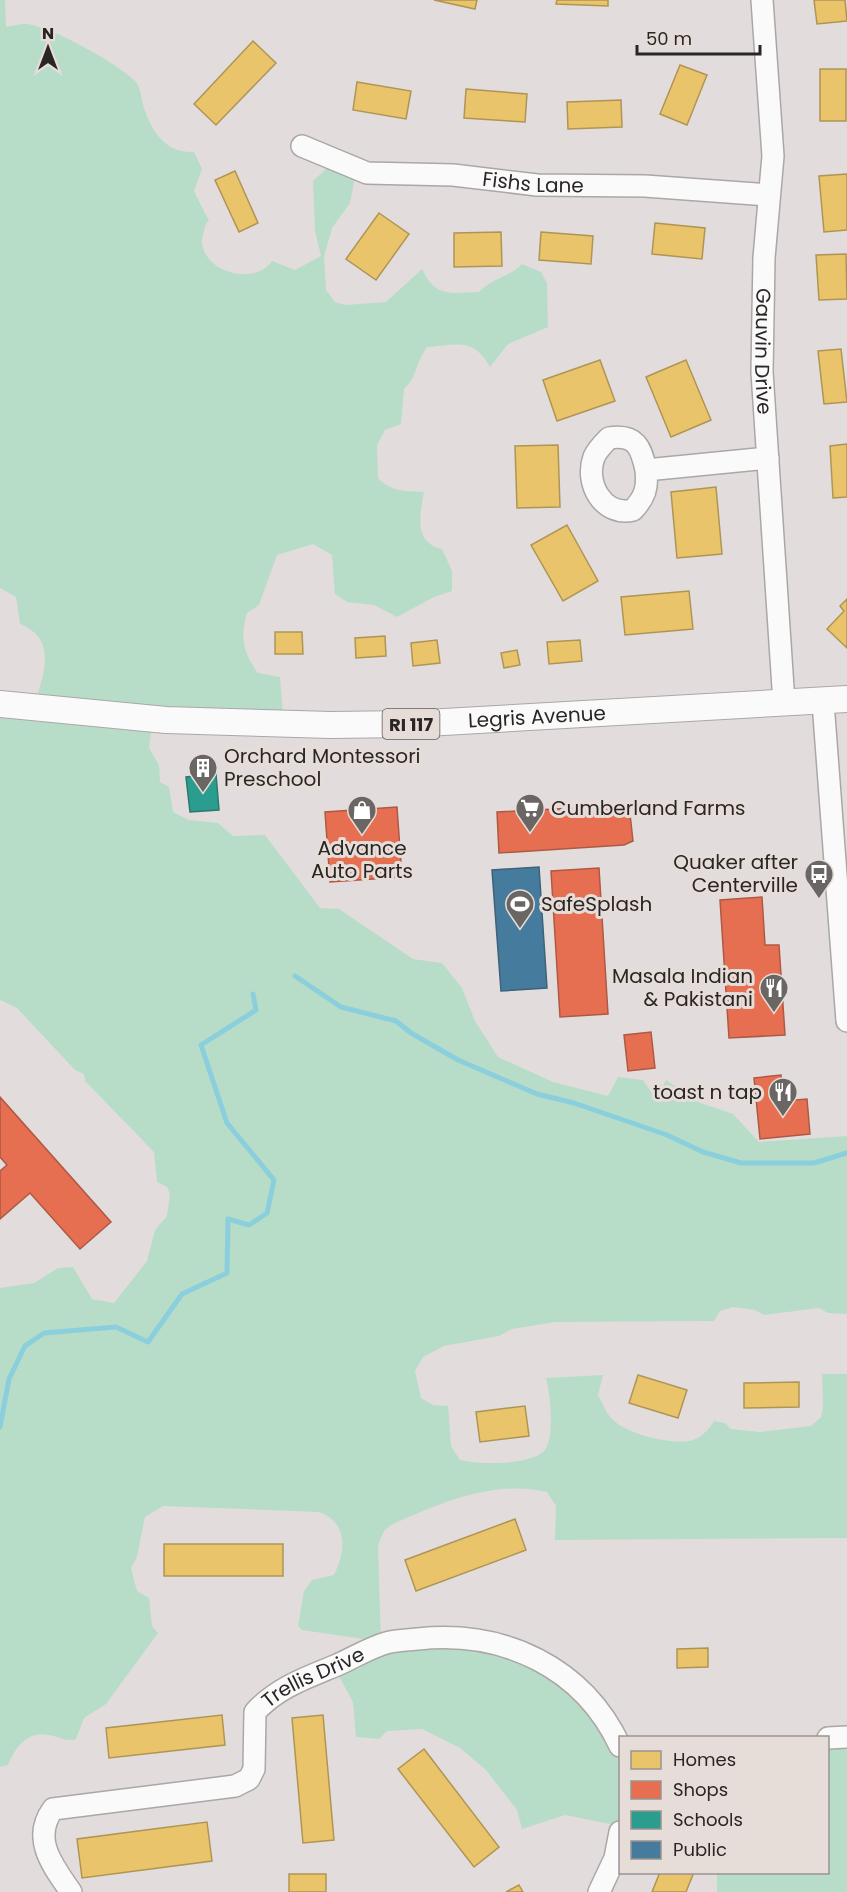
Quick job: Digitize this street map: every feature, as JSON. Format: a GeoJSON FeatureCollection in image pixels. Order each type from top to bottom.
{"type":"FeatureCollection","features":[{"type":"Feature","properties":{"kind":"main road","name":"Legris Avenue"},"geometry":{"type":"LineString","coordinates":[[0,704],[166,720],[331,725],[409,724],[835,701]]}},
{"type":"Feature","properties":{"kind":"street","name":"Gauvin Drive"},"geometry":{"type":"LineString","coordinates":[[762,0],[773,156],[762,315],[768,458],[784,703]]}},
{"type":"Feature","properties":{"kind":"street","name":"Fishs Lane"},"geometry":{"type":"LineString","coordinates":[[302,146],[338,163],[367,172],[453,175],[537,185],[645,186],[769,195]]}},
{"type":"Feature","properties":{"kind":"street"},"geometry":{"type":"LineString","coordinates":[[646,470],[768,458]]}},
{"type":"Feature","properties":{"kind":"street"},"geometry":{"type":"LineString","coordinates":[[835,701],[847,1021]]}},
{"type":"Feature","properties":{"kind":"street","name":"Trellis Drive"},"geometry":{"type":"LineString","coordinates":[[71,1892],[56,1869],[43,1838],[44,1821],[52,1809],[235,1786],[249,1779],[254,1770],[255,1712],[266,1699],[287,1685],[387,1642],[434,1637],[479,1638],[507,1646],[553,1668],[590,1698],[609,1722],[619,1742]]}},
{"type":"Feature","properties":{"kind":"street"},"geometry":{"type":"LineString","coordinates":[[829,1738],[847,1737]]}},
{"type":"Feature","properties":{"kind":"street"},"geometry":{"type":"LineString","coordinates":[[598,1892],[615,1858],[619,1841]]}},
{"type":"Feature","properties":{"kind":"green space"},"geometry":{"type":"Polygon","coordinates":[[[0,0],[5,0],[6,27],[25,24],[49,31],[82,46],[127,74],[137,84],[145,111],[157,135],[169,146],[185,152],[194,152],[202,169],[194,191],[209,221],[206,223],[202,241],[211,261],[220,268],[243,274],[254,273],[264,269],[272,261],[295,270],[321,256],[315,231],[313,181],[326,169],[355,177],[350,203],[332,228],[324,257],[326,290],[335,302],[345,305],[386,302],[422,269],[432,285],[452,293],[479,292],[522,264],[541,272],[547,283],[548,327],[508,344],[490,367],[484,357],[471,347],[456,345],[427,347],[412,379],[404,389],[401,424],[385,430],[377,445],[378,478],[383,483],[405,491],[424,492],[420,518],[423,534],[426,540],[442,549],[452,571],[452,591],[434,597],[397,617],[374,605],[347,602],[335,594],[332,555],[313,544],[277,555],[259,605],[247,613],[243,638],[246,652],[258,673],[280,677],[283,716],[153,717],[149,748],[159,765],[160,782],[169,787],[173,812],[189,820],[218,823],[233,836],[265,835],[320,908],[339,909],[413,959],[442,963],[462,988],[475,1021],[498,1057],[553,1082],[608,1096],[618,1077],[643,1080],[651,1092],[660,1091],[666,1080],[695,1101],[733,1114],[759,1142],[847,1136],[847,1314],[828,1313],[819,1308],[764,1315],[755,1310],[733,1307],[720,1311],[714,1321],[556,1322],[512,1329],[499,1336],[444,1346],[423,1357],[415,1371],[421,1398],[433,1405],[448,1406],[451,1446],[460,1460],[479,1463],[515,1462],[543,1452],[550,1438],[551,1427],[546,1378],[603,1375],[598,1395],[612,1419],[639,1434],[663,1440],[685,1441],[699,1437],[714,1421],[725,1423],[731,1429],[760,1432],[811,1426],[821,1417],[823,1408],[822,1374],[847,1374],[847,1538],[555,1540],[556,1506],[547,1492],[527,1489],[487,1491],[467,1496],[409,1517],[391,1525],[384,1531],[378,1545],[381,1642],[440,1635],[547,1663],[619,1742],[619,1826],[565,1815],[522,1829],[517,1810],[486,1770],[460,1748],[422,1729],[387,1731],[379,1739],[356,1737],[353,1702],[334,1667],[377,1641],[302,1630],[298,1626],[304,1591],[312,1580],[334,1575],[341,1556],[340,1530],[328,1517],[319,1512],[163,1506],[145,1517],[137,1557],[131,1568],[137,1591],[149,1598],[152,1626],[158,1633],[106,1704],[84,1718],[76,1739],[65,1740],[41,1734],[34,1735],[18,1747],[8,1765],[0,1767],[0,1288],[34,1283],[58,1268],[73,1267],[92,1299],[114,1303],[147,1261],[155,1230],[167,1216],[170,1194],[167,1187],[157,1182],[154,1152],[85,1081],[84,1074],[75,1070],[17,1008],[0,1000],[0,703],[36,701],[45,657],[39,638],[32,630],[20,624],[16,597],[0,588],[0,0]]]}},
{"type":"Feature","properties":{"kind":"green space"},"geometry":{"type":"Polygon","coordinates":[[[847,1736],[847,1892],[717,1892],[717,1874],[829,1874],[829,1738],[847,1736]]]}},
{"type":"Feature","properties":{"kind":"building: Homes"},"geometry":{"type":"Polygon","coordinates":[[[434,0],[477,0],[475,9],[434,0]]]}},
{"type":"Feature","properties":{"kind":"building: Homes"},"geometry":{"type":"Polygon","coordinates":[[[557,0],[608,0],[608,6],[556,4],[557,0]]]}},
{"type":"Feature","properties":{"kind":"building: Homes"},"geometry":{"type":"Polygon","coordinates":[[[814,0],[845,0],[847,21],[817,24],[814,0]]]}},
{"type":"Feature","properties":{"kind":"building: Homes"},"geometry":{"type":"Polygon","coordinates":[[[253,41],[276,63],[216,125],[194,104],[253,41]]]}},
{"type":"Feature","properties":{"kind":"building: Homes"},"geometry":{"type":"Polygon","coordinates":[[[680,65],[707,75],[687,125],[660,114],[680,65]]]}},
{"type":"Feature","properties":{"kind":"building: Homes"},"geometry":{"type":"Polygon","coordinates":[[[820,69],[846,69],[846,121],[820,121],[820,69]]]}},
{"type":"Feature","properties":{"kind":"building: Homes"},"geometry":{"type":"Polygon","coordinates":[[[357,82],[411,91],[406,119],[353,110],[357,82]]]}},
{"type":"Feature","properties":{"kind":"building: Homes"},"geometry":{"type":"Polygon","coordinates":[[[466,89],[527,94],[525,122],[464,118],[466,89]]]}},
{"type":"Feature","properties":{"kind":"building: Homes"},"geometry":{"type":"Polygon","coordinates":[[[621,100],[622,127],[568,129],[567,102],[621,100]]]}},
{"type":"Feature","properties":{"kind":"building: Homes"},"geometry":{"type":"Polygon","coordinates":[[[235,171],[258,223],[239,232],[215,180],[235,171]]]}},
{"type":"Feature","properties":{"kind":"building: Homes"},"geometry":{"type":"Polygon","coordinates":[[[847,174],[847,230],[824,232],[819,176],[847,174]]]}},
{"type":"Feature","properties":{"kind":"building: Homes"},"geometry":{"type":"Polygon","coordinates":[[[379,213],[409,234],[376,280],[346,259],[379,213]]]}},
{"type":"Feature","properties":{"kind":"building: Homes"},"geometry":{"type":"Polygon","coordinates":[[[655,223],[705,228],[702,259],[652,254],[655,223]]]}},
{"type":"Feature","properties":{"kind":"building: Homes"},"geometry":{"type":"Polygon","coordinates":[[[501,232],[502,266],[454,267],[454,233],[501,232]]]}},
{"type":"Feature","properties":{"kind":"building: Homes"},"geometry":{"type":"Polygon","coordinates":[[[541,232],[593,236],[591,264],[539,260],[541,232]]]}},
{"type":"Feature","properties":{"kind":"building: Homes"},"geometry":{"type":"Polygon","coordinates":[[[846,254],[847,299],[819,300],[816,255],[846,254]]]}},
{"type":"Feature","properties":{"kind":"building: Homes"},"geometry":{"type":"Polygon","coordinates":[[[841,349],[847,402],[824,404],[818,351],[841,349]]]}},
{"type":"Feature","properties":{"kind":"building: Homes"},"geometry":{"type":"Polygon","coordinates":[[[600,360],[615,401],[557,421],[543,380],[600,360]]]}},
{"type":"Feature","properties":{"kind":"building: Homes"},"geometry":{"type":"Polygon","coordinates":[[[686,360],[711,420],[671,437],[646,377],[686,360]]]}},
{"type":"Feature","properties":{"kind":"building: Homes"},"geometry":{"type":"Polygon","coordinates":[[[847,444],[847,497],[833,498],[830,446],[847,444]]]}},
{"type":"Feature","properties":{"kind":"building: Homes"},"geometry":{"type":"Polygon","coordinates":[[[558,445],[560,507],[517,508],[515,446],[558,445]]]}},
{"type":"Feature","properties":{"kind":"building: Homes"},"geometry":{"type":"Polygon","coordinates":[[[716,487],[722,554],[677,558],[671,492],[716,487]]]}},
{"type":"Feature","properties":{"kind":"building: Homes"},"geometry":{"type":"Polygon","coordinates":[[[567,525],[598,581],[563,601],[531,545],[567,525]]]}},
{"type":"Feature","properties":{"kind":"building: Homes"},"geometry":{"type":"Polygon","coordinates":[[[689,591],[693,629],[625,635],[621,597],[689,591]]]}},
{"type":"Feature","properties":{"kind":"building: Homes"},"geometry":{"type":"Polygon","coordinates":[[[847,599],[847,648],[827,629],[844,611],[840,606],[847,599]]]}},
{"type":"Feature","properties":{"kind":"building: Homes"},"geometry":{"type":"Polygon","coordinates":[[[275,632],[302,632],[303,654],[275,654],[275,632]]]}},
{"type":"Feature","properties":{"kind":"building: Homes"},"geometry":{"type":"Polygon","coordinates":[[[385,636],[386,656],[356,658],[355,638],[385,636]]]}},
{"type":"Feature","properties":{"kind":"building: Homes"},"geometry":{"type":"Polygon","coordinates":[[[437,640],[440,663],[413,666],[411,643],[437,640]]]}},
{"type":"Feature","properties":{"kind":"building: Homes"},"geometry":{"type":"Polygon","coordinates":[[[580,640],[582,661],[549,664],[547,642],[580,640]]]}},
{"type":"Feature","properties":{"kind":"building: Homes"},"geometry":{"type":"Polygon","coordinates":[[[517,650],[520,665],[504,668],[501,653],[517,650]]]}},
{"type":"Feature","properties":{"kind":"building: Homes"},"geometry":{"type":"Polygon","coordinates":[[[638,1375],[687,1390],[678,1418],[629,1403],[638,1375]]]}},
{"type":"Feature","properties":{"kind":"building: Homes"},"geometry":{"type":"Polygon","coordinates":[[[799,1382],[799,1407],[744,1408],[744,1383],[799,1382]]]}},
{"type":"Feature","properties":{"kind":"building: Homes"},"geometry":{"type":"Polygon","coordinates":[[[525,1406],[529,1436],[480,1442],[476,1412],[525,1406]]]}},
{"type":"Feature","properties":{"kind":"building: Homes"},"geometry":{"type":"Polygon","coordinates":[[[515,1519],[526,1550],[416,1591],[405,1560],[515,1519]]]}},
{"type":"Feature","properties":{"kind":"building: Homes"},"geometry":{"type":"Polygon","coordinates":[[[164,1544],[283,1544],[283,1576],[164,1576],[164,1544]]]}},
{"type":"Feature","properties":{"kind":"building: Homes"},"geometry":{"type":"Polygon","coordinates":[[[708,1648],[708,1667],[677,1668],[677,1649],[708,1648]]]}},
{"type":"Feature","properties":{"kind":"building: Homes"},"geometry":{"type":"Polygon","coordinates":[[[222,1715],[225,1745],[109,1758],[106,1728],[222,1715]]]}},
{"type":"Feature","properties":{"kind":"building: Homes"},"geometry":{"type":"Polygon","coordinates":[[[323,1715],[334,1840],[303,1843],[292,1718],[323,1715]]]}},
{"type":"Feature","properties":{"kind":"building: Homes"},"geometry":{"type":"Polygon","coordinates":[[[424,1749],[499,1847],[474,1867],[398,1769],[424,1749]]]}},
{"type":"Feature","properties":{"kind":"building: Homes"},"geometry":{"type":"Polygon","coordinates":[[[207,1822],[212,1861],[82,1878],[77,1839],[207,1822]]]}},
{"type":"Feature","properties":{"kind":"building: Homes"},"geometry":{"type":"Polygon","coordinates":[[[289,1874],[326,1874],[326,1892],[289,1892],[289,1874]]]}},
{"type":"Feature","properties":{"kind":"building: Homes"},"geometry":{"type":"Polygon","coordinates":[[[659,1874],[693,1874],[686,1892],[652,1892],[659,1874]]]}},
{"type":"Feature","properties":{"kind":"building: Homes"},"geometry":{"type":"Polygon","coordinates":[[[519,1885],[523,1892],[506,1892],[519,1885]]]}},
{"type":"Feature","properties":{"kind":"building: Shops"},"geometry":{"type":"Polygon","coordinates":[[[629,805],[633,841],[624,845],[499,853],[497,812],[629,805]]]}},
{"type":"Feature","properties":{"kind":"building: Shops"},"geometry":{"type":"Polygon","coordinates":[[[397,807],[402,877],[330,882],[325,812],[397,807]]]}},
{"type":"Feature","properties":{"kind":"building: Shops"},"geometry":{"type":"Polygon","coordinates":[[[599,868],[608,1014],[560,1017],[551,871],[599,868]]]}},
{"type":"Feature","properties":{"kind":"building: Shops"},"geometry":{"type":"Polygon","coordinates":[[[762,897],[765,945],[779,945],[785,1035],[729,1038],[720,900],[762,897]]]}},
{"type":"Feature","properties":{"kind":"building: Shops"},"geometry":{"type":"Polygon","coordinates":[[[651,1032],[655,1068],[628,1071],[624,1035],[651,1032]]]}},
{"type":"Feature","properties":{"kind":"building: Shops","name":"toast n tap"},"geometry":{"type":"Polygon","coordinates":[[[781,1075],[783,1101],[807,1099],[810,1134],[760,1139],[754,1078],[781,1075]]]}},
{"type":"Feature","properties":{"kind":"building: Shops"},"geometry":{"type":"Polygon","coordinates":[[[0,1097],[111,1222],[80,1249],[30,1193],[0,1219],[0,1171],[7,1165],[0,1157],[0,1097]]]}},
{"type":"Feature","properties":{"kind":"building: Schools","name":"Orchard Montessori Preschool"},"geometry":{"type":"Polygon","coordinates":[[[216,774],[219,810],[190,812],[186,777],[216,774]]]}},
{"type":"Feature","properties":{"kind":"building: Public","name":"SafeSplash"},"geometry":{"type":"Polygon","coordinates":[[[539,867],[547,988],[501,991],[492,870],[539,867]]]}},
{"type":"Feature","properties":{"kind":"waterway"},"geometry":{"type":"LineString","coordinates":[[295,976],[341,1007],[396,1021],[411,1033],[458,1060],[537,1094],[574,1103],[667,1135],[703,1152],[741,1163],[814,1163],[847,1153]]}},
{"type":"Feature","properties":{"kind":"waterway"},"geometry":{"type":"LineString","coordinates":[[0,1427],[9,1379],[25,1346],[44,1333],[116,1327],[148,1342],[182,1294],[227,1273],[228,1219],[249,1225],[267,1213],[274,1180],[227,1123],[201,1045],[256,1010],[253,994]]}},
{"type":"Feature","properties":{"kind":"place","name":"Orchard Montessori Preschool"},"geometry":{"type":"Point","coordinates":[203,794]}},
{"type":"Feature","properties":{"kind":"place","name":"Cumberland Farms"},"geometry":{"type":"Point","coordinates":[530,834]}},
{"type":"Feature","properties":{"kind":"place","name":"Advance Auto Parts"},"geometry":{"type":"Point","coordinates":[362,836]}},
{"type":"Feature","properties":{"kind":"place","name":"Quaker after Centerville"},"geometry":{"type":"Point","coordinates":[819,900]}},
{"type":"Feature","properties":{"kind":"place","name":"SafeSplash"},"geometry":{"type":"Point","coordinates":[520,930]}},
{"type":"Feature","properties":{"kind":"place","name":"Masala Indian & Pakistani"},"geometry":{"type":"Point","coordinates":[774,1014]}},
{"type":"Feature","properties":{"kind":"place","name":"toast n tap"},"geometry":{"type":"Point","coordinates":[783,1118]}}]}
